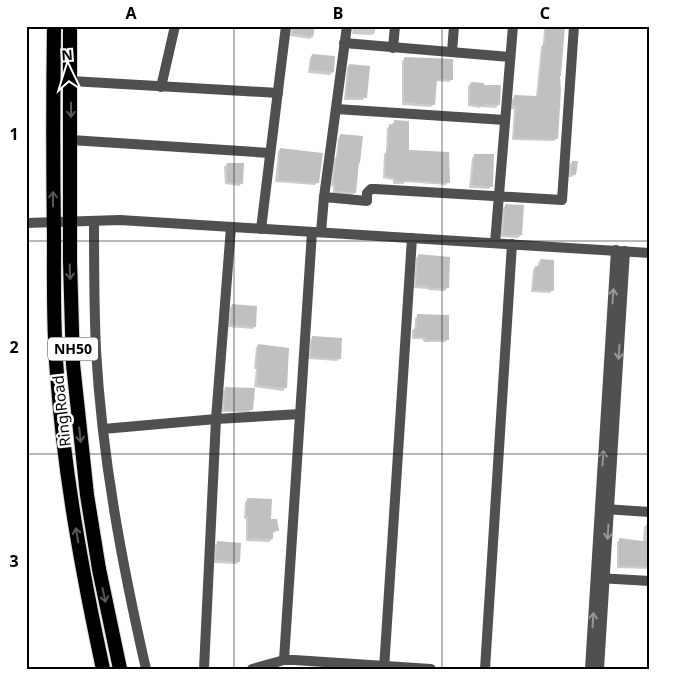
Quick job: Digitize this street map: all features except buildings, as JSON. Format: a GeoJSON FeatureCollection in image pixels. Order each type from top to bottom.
{"type":"FeatureCollection","features":[{"type":"Feature","properties":{"kind":"highway","name":"Ring Road"},"geometry":{"type":"LineString","coordinates":[[54,26],[53,222],[54,323],[57,375],[66,462],[85,584],[103,669]]}},
{"type":"Feature","properties":{"kind":"highway","name":"Ring Road"},"geometry":{"type":"LineString","coordinates":[[70,26],[70,261],[73,364],[85,477],[99,570],[120,669]]}},
{"type":"Feature","properties":{"kind":"street"},"geometry":{"type":"LineString","coordinates":[[161,87],[174,26]]}},
{"type":"Feature","properties":{"kind":"street"},"geometry":{"type":"LineString","coordinates":[[261,228],[286,26]]}},
{"type":"Feature","properties":{"kind":"street"},"geometry":{"type":"LineString","coordinates":[[292,663],[300,414],[316,232],[324,197],[347,26]]}},
{"type":"Feature","properties":{"kind":"street"},"geometry":{"type":"LineString","coordinates":[[393,48],[395,26]]}},
{"type":"Feature","properties":{"kind":"street"},"geometry":{"type":"LineString","coordinates":[[452,52],[454,26]]}},
{"type":"Feature","properties":{"kind":"street"},"geometry":{"type":"LineString","coordinates":[[495,243],[513,26]]}},
{"type":"Feature","properties":{"kind":"street"},"geometry":{"type":"LineString","coordinates":[[324,197],[367,201],[367,193],[371,189],[375,189],[562,200],[574,26]]}},
{"type":"Feature","properties":{"kind":"street"},"geometry":{"type":"LineString","coordinates":[[344,44],[510,57]]}},
{"type":"Feature","properties":{"kind":"street"},"geometry":{"type":"LineString","coordinates":[[71,81],[278,93]]}},
{"type":"Feature","properties":{"kind":"street"},"geometry":{"type":"LineString","coordinates":[[336,109],[505,120]]}},
{"type":"Feature","properties":{"kind":"street"},"geometry":{"type":"LineString","coordinates":[[70,140],[270,153]]}},
{"type":"Feature","properties":{"kind":"street"},"geometry":{"type":"LineString","coordinates":[[26,223],[120,220],[650,253]]}},
{"type":"Feature","properties":{"kind":"street"},"geometry":{"type":"LineString","coordinates":[[94,221],[96,350],[103,429],[112,502],[130,598],[146,669]]}},
{"type":"Feature","properties":{"kind":"street"},"geometry":{"type":"LineString","coordinates":[[204,669],[216,419],[231,227]]}},
{"type":"Feature","properties":{"kind":"street"},"geometry":{"type":"LineString","coordinates":[[384,667],[412,238]]}},
{"type":"Feature","properties":{"kind":"street"},"geometry":{"type":"LineString","coordinates":[[485,669],[512,244]]}},
{"type":"Feature","properties":{"kind":"street"},"geometry":{"type":"LineString","coordinates":[[600,669],[601,578],[621,251]]}},
{"type":"Feature","properties":{"kind":"street"},"geometry":{"type":"LineString","coordinates":[[103,429],[300,414]]}},
{"type":"Feature","properties":{"kind":"street"},"geometry":{"type":"LineString","coordinates":[[605,509],[650,512]]}},
{"type":"Feature","properties":{"kind":"street"},"geometry":{"type":"LineString","coordinates":[[601,578],[650,581]]}},
{"type":"Feature","properties":{"kind":"street"},"geometry":{"type":"LineString","coordinates":[[590,669],[601,578]]}},
{"type":"Feature","properties":{"kind":"street"},"geometry":{"type":"LineString","coordinates":[[252,669],[292,663],[431,669]]}}]}
